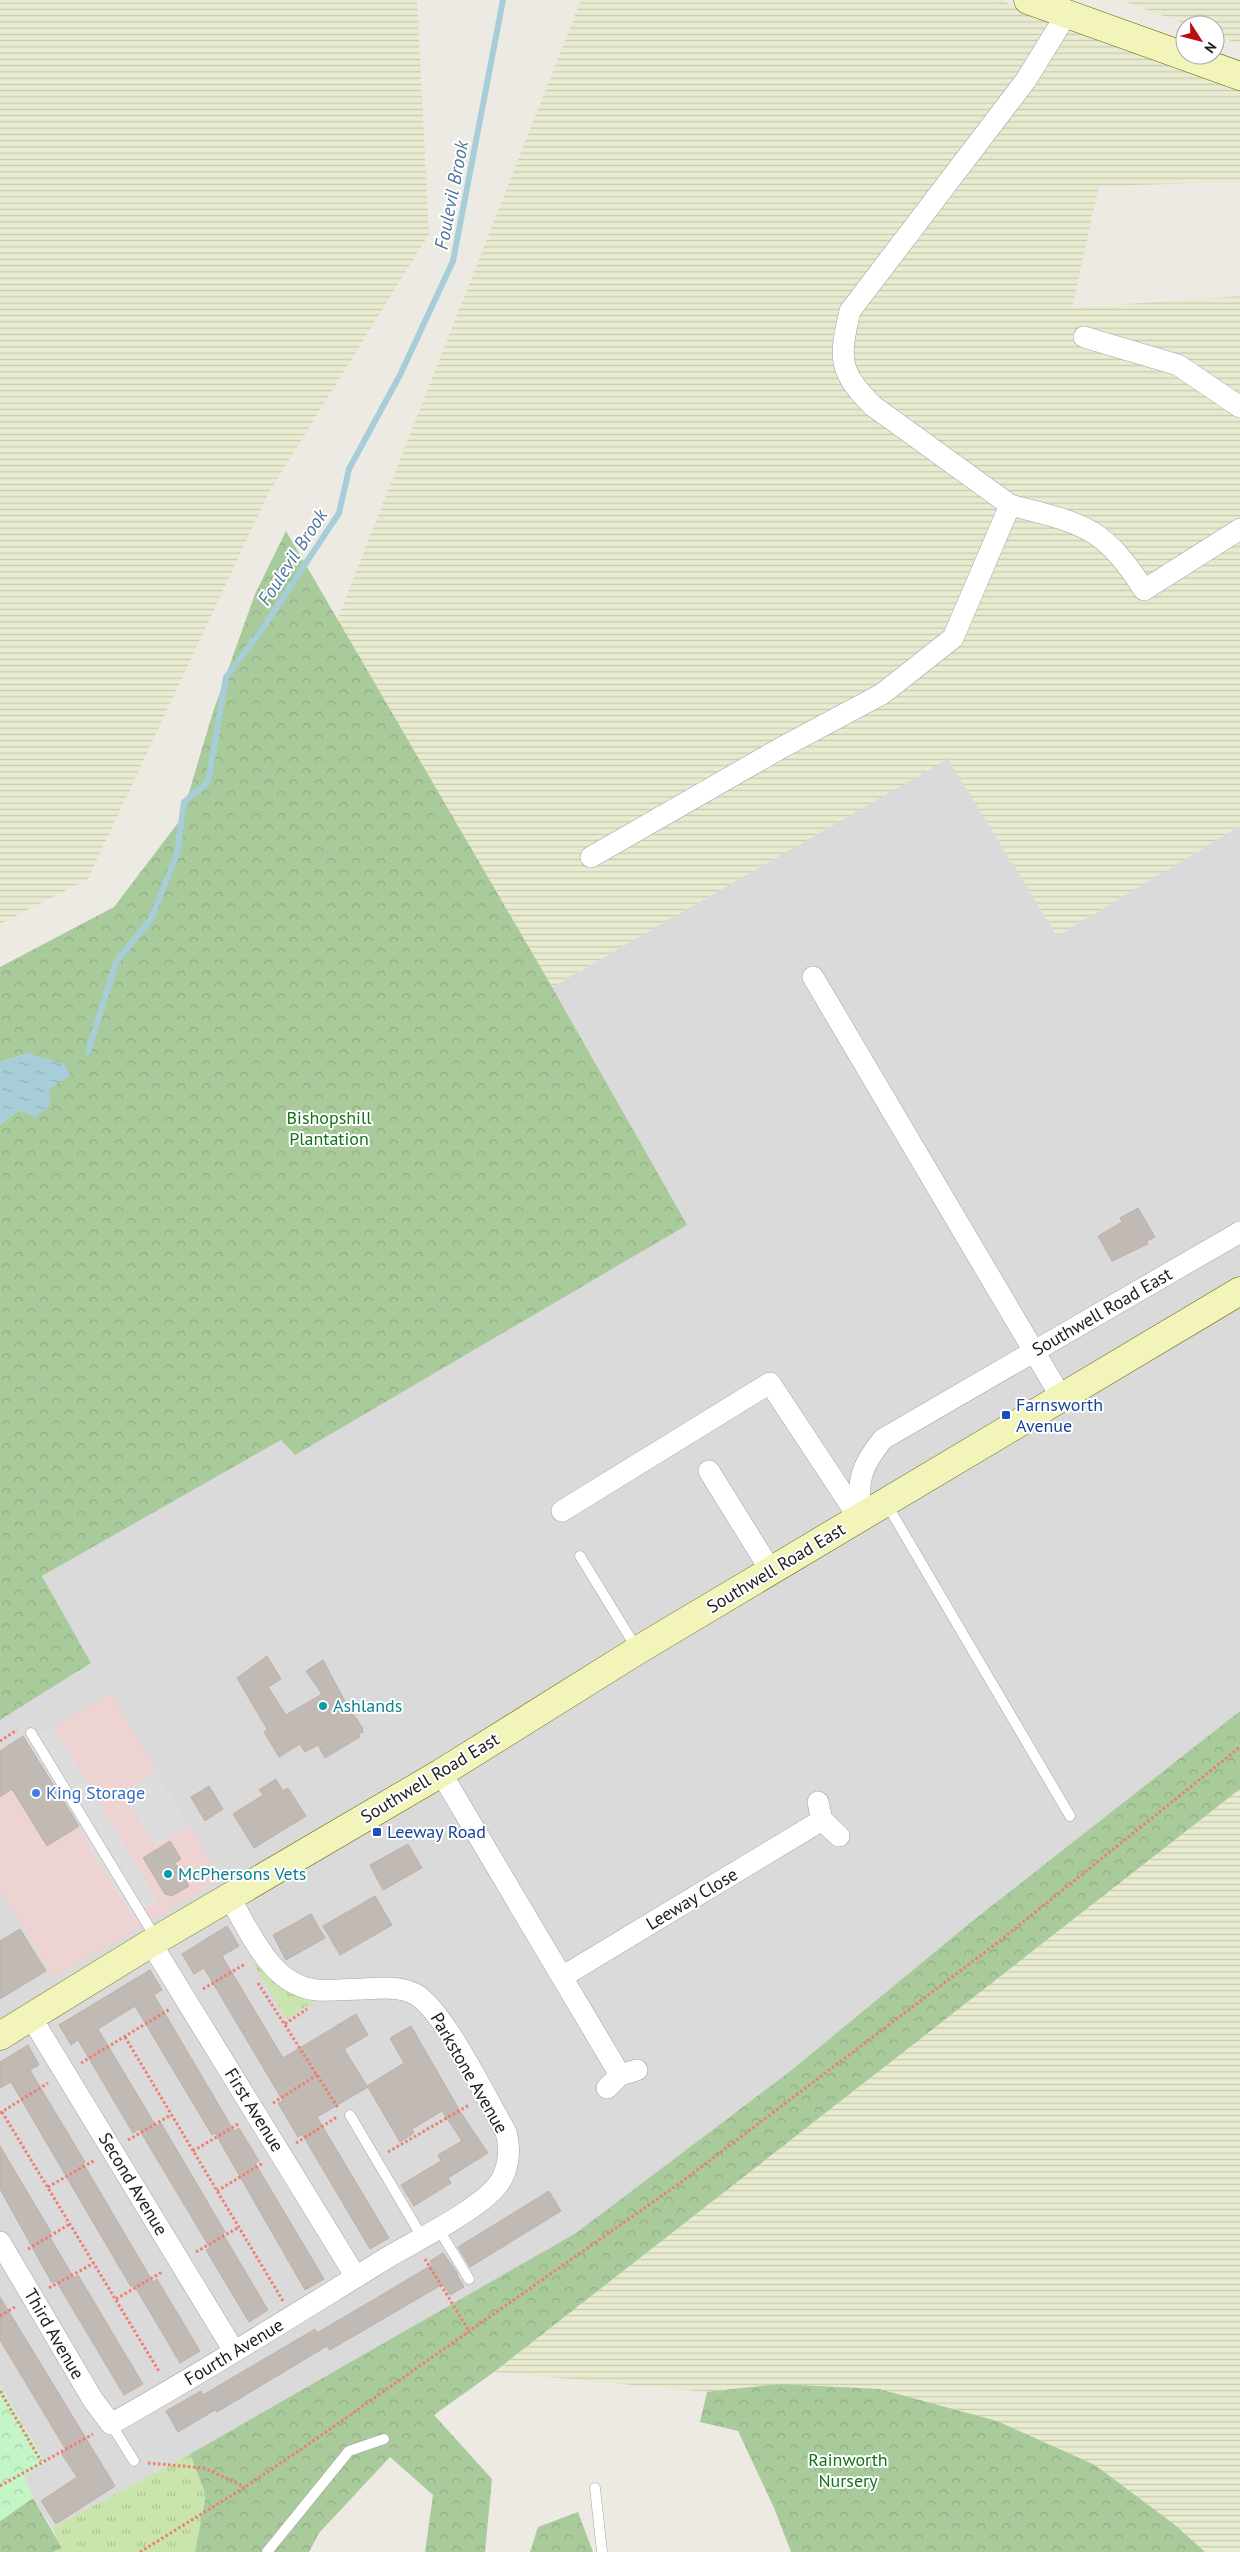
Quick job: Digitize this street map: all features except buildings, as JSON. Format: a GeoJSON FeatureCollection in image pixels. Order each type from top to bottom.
{"type":"FeatureCollection","features":[{"type":"Feature","properties":{"kind":"main road"},"geometry":{"type":"LineString","coordinates":[[1028,0],[1240,76]]}},
{"type":"Feature","properties":{"kind":"main road","name":"Southwell Road East"},"geometry":{"type":"LineString","coordinates":[[0,2036],[154,1942],[441,1773],[638,1650],[1240,1291]]}},
{"type":"Feature","properties":{"kind":"street"},"geometry":{"type":"LineString","coordinates":[[1066,15],[1026,80],[850,311],[843,341],[843,367],[856,389],[867,400],[1010,505],[1073,521],[1102,537],[1127,563],[1144,590],[1240,529]]}},
{"type":"Feature","properties":{"kind":"street"},"geometry":{"type":"LineString","coordinates":[[1084,337],[1178,365],[1240,407]]}},
{"type":"Feature","properties":{"kind":"street"},"geometry":{"type":"LineString","coordinates":[[591,857],[781,748],[882,694],[953,638],[1010,505]]}},
{"type":"Feature","properties":{"kind":"street"},"geometry":{"type":"LineString","coordinates":[[813,978],[1061,1397]]}},
{"type":"Feature","properties":{"kind":"street","name":"Southwell Road East"},"geometry":{"type":"LineString","coordinates":[[859,1518],[859,1480],[869,1457],[883,1440],[1240,1232]]}},
{"type":"Feature","properties":{"kind":"street"},"geometry":{"type":"LineString","coordinates":[[562,1511],[770,1383],[859,1518]]}},
{"type":"Feature","properties":{"kind":"street"},"geometry":{"type":"LineString","coordinates":[[709,1471],[771,1571]]}},
{"type":"Feature","properties":{"kind":"street"},"geometry":{"type":"LineString","coordinates":[[441,1773],[622,2078]]}},
{"type":"Feature","properties":{"kind":"street","name":"Leeway Close"},"geometry":{"type":"LineString","coordinates":[[562,1977],[820,1811],[839,1836]]}},
{"type":"Feature","properties":{"kind":"street","name":"Parkstone Avenue"},"geometry":{"type":"LineString","coordinates":[[230,1898],[262,1953],[278,1973],[296,1984],[316,1990],[399,1989],[414,1993],[427,2002],[438,2015],[506,2132],[509,2142],[505,2172],[486,2198],[356,2277]]}},
{"type":"Feature","properties":{"kind":"street","name":"First Avenue"},"geometry":{"type":"LineString","coordinates":[[154,1942],[186,2000],[356,2277]]}},
{"type":"Feature","properties":{"kind":"street","name":"Second Avenue"},"geometry":{"type":"LineString","coordinates":[[31,2017],[234,2351]]}},
{"type":"Feature","properties":{"kind":"street","name":"Third Avenue"},"geometry":{"type":"LineString","coordinates":[[5,2251],[93,2400],[111,2424]]}},
{"type":"Feature","properties":{"kind":"street","name":"Fourth Avenue"},"geometry":{"type":"LineString","coordinates":[[111,2424],[171,2391],[356,2277]]}},
{"type":"Feature","properties":{"kind":"lane"},"geometry":{"type":"LineString","coordinates":[[886,1502],[1070,1816]]}},
{"type":"Feature","properties":{"kind":"lane"},"geometry":{"type":"LineString","coordinates":[[580,1556],[638,1650]]}},
{"type":"Feature","properties":{"kind":"lane"},"geometry":{"type":"LineString","coordinates":[[31,1733],[154,1942]]}},
{"type":"Feature","properties":{"kind":"lane"},"geometry":{"type":"LineString","coordinates":[[350,2115],[376,2160],[425,2235],[469,2279]]}},
{"type":"Feature","properties":{"kind":"lane"},"geometry":{"type":"LineString","coordinates":[[111,2424],[134,2461]]}},
{"type":"Feature","properties":{"kind":"lane"},"geometry":{"type":"LineString","coordinates":[[267,2552],[349,2451],[384,2439]]}},
{"type":"Feature","properties":{"kind":"lane"},"geometry":{"type":"LineString","coordinates":[[595,2488],[602,2552]]}},
{"type":"Feature","properties":{"kind":"path"},"geometry":{"type":"LineString","coordinates":[[140,2552],[245,2487],[680,2183],[997,1943],[1240,1748]]}},
{"type":"Feature","properties":{"kind":"path"},"geometry":{"type":"LineString","coordinates":[[171,2391],[1,2112],[246,1963],[251,1971]]}},
{"type":"Feature","properties":{"kind":"path"},"geometry":{"type":"LineString","coordinates":[[256,1978],[342,2114],[350,2115]]}},
{"type":"Feature","properties":{"kind":"path"},"geometry":{"type":"LineString","coordinates":[[125,2036],[292,2316]]}},
{"type":"Feature","properties":{"kind":"path"},"geometry":{"type":"LineString","coordinates":[[376,2160],[484,2096]]}},
{"type":"Feature","properties":{"kind":"path"},"geometry":{"type":"LineString","coordinates":[[5,2251],[70,2224]]}},
{"type":"Feature","properties":{"kind":"path"},"geometry":{"type":"LineString","coordinates":[[425,2235],[469,2331]]}},
{"type":"Feature","properties":{"kind":"path"},"geometry":{"type":"LineString","coordinates":[[0,2391],[41,2461]]}},
{"type":"Feature","properties":{"kind":"path"},"geometry":{"type":"LineString","coordinates":[[0,2486],[41,2461],[111,2424]]}},
{"type":"Feature","properties":{"kind":"path"},"geometry":{"type":"LineString","coordinates":[[134,2461],[204,2468],[245,2487]]}},
{"type":"Feature","properties":{"kind":"shaded area"},"geometry":{"type":"Polygon","coordinates":[[[948,758],[1057,936],[1240,826],[1240,1711],[971,1922],[793,2069],[576,2233],[190,2454],[52,2528],[33,2498],[24,2476],[45,2462],[0,2385],[0,1720],[91,1663],[42,1576],[281,1440],[295,1454],[686,1225],[552,987],[948,758]]]}},
{"type":"Feature","properties":{"kind":"shaded area"},"geometry":{"type":"Polygon","coordinates":[[[111,1693],[221,1879],[54,1978],[0,1889],[0,1751],[23,1736],[27,1743],[111,1693]]]}},
{"type":"Feature","properties":{"kind":"shaded area"},"geometry":{"type":"Polygon","coordinates":[[[54,1727],[158,1901],[132,1917],[27,1743],[54,1727]]]}},
{"type":"Feature","properties":{"kind":"shaded area"},"geometry":{"type":"Polygon","coordinates":[[[156,1771],[189,1826],[156,1846],[123,1792],[156,1771]]]}},
{"type":"Feature","properties":{"kind":"green space"},"geometry":{"type":"Polygon","coordinates":[[[0,0],[417,0],[429,234],[268,494],[88,879],[0,924],[0,0]]]}},
{"type":"Feature","properties":{"kind":"green space"},"geometry":{"type":"Polygon","coordinates":[[[581,0],[999,0],[1240,87],[1240,182],[1099,186],[1072,308],[1240,296],[1240,826],[1057,936],[948,759],[552,987],[337,620],[581,0]]]}},
{"type":"Feature","properties":{"kind":"green space"},"geometry":{"type":"Polygon","coordinates":[[[1121,0],[1240,0],[1240,44],[1225,39],[1225,15],[1175,15],[1175,20],[1121,0]]]}},
{"type":"Feature","properties":{"kind":"green space","name":"Bishopshill Plantation"},"geometry":{"type":"Polygon","coordinates":[[[286,531],[552,987],[687,1225],[295,1455],[281,1440],[42,1576],[91,1663],[0,1720],[0,1125],[19,1110],[28,1053],[0,1062],[0,967],[114,907],[181,819],[213,712],[255,594],[286,531]]]}},
{"type":"Feature","properties":{"kind":"green space"},"geometry":{"type":"Polygon","coordinates":[[[1240,1711],[1240,1789],[494,2372],[434,2415],[492,2479],[485,2552],[425,2552],[433,2495],[390,2457],[319,2533],[309,2552],[195,2552],[206,2495],[190,2454],[576,2233],[793,2069],[971,1922],[1240,1711]]]}},
{"type":"Feature","properties":{"kind":"green space"},"geometry":{"type":"Polygon","coordinates":[[[1240,1789],[1240,2552],[1205,2552],[1175,2525],[1095,2465],[997,2421],[777,2384],[707,2392],[494,2372],[1240,1789]]]}},
{"type":"Feature","properties":{"kind":"green space"},"geometry":{"type":"Polygon","coordinates":[[[259,1961],[319,1998],[287,2019],[253,1964],[259,1961]]]}},
{"type":"Feature","properties":{"kind":"green space","name":"Rainworth Nursery"},"geometry":{"type":"Polygon","coordinates":[[[777,2384],[879,2389],[997,2421],[1095,2465],[1175,2525],[1205,2552],[791,2552],[774,2508],[738,2431],[700,2422],[707,2392],[777,2384]]]}},
{"type":"Feature","properties":{"kind":"green space"},"geometry":{"type":"Polygon","coordinates":[[[0,2385],[45,2462],[24,2476],[33,2498],[0,2521],[0,2385]]]}},
{"type":"Feature","properties":{"kind":"green space"},"geometry":{"type":"Polygon","coordinates":[[[190,2454],[207,2495],[195,2552],[53,2552],[62,2548],[52,2528],[190,2454]]]}},
{"type":"Feature","properties":{"kind":"green space"},"geometry":{"type":"Polygon","coordinates":[[[33,2498],[62,2548],[53,2552],[0,2552],[0,2521],[33,2498]]]}},
{"type":"Feature","properties":{"kind":"green space"},"geometry":{"type":"Polygon","coordinates":[[[578,2512],[593,2552],[530,2552],[538,2527],[578,2512]]]}},
{"type":"Feature","properties":{"kind":"water"},"geometry":{"type":"Polygon","coordinates":[[[28,1053],[64,1064],[71,1074],[49,1090],[51,1105],[35,1118],[19,1110],[0,1125],[0,1062],[28,1053]]]}},
{"type":"Feature","properties":{"kind":"waterway","name":"Foulevil Brook"},"geometry":{"type":"LineString","coordinates":[[88,1052],[116,962],[151,919],[177,854],[184,802],[208,782],[226,677],[261,631],[339,513],[349,469],[400,375],[453,261],[503,0]]}},
{"type":"Feature","properties":{"kind":"place","name":"Farnsworth Avenue"},"geometry":{"type":"Point","coordinates":[1006,1415]}},
{"type":"Feature","properties":{"kind":"place","name":"Ashlands"},"geometry":{"type":"Point","coordinates":[323,1706]}},
{"type":"Feature","properties":{"kind":"place","name":"King Storage"},"geometry":{"type":"Point","coordinates":[36,1793]}},
{"type":"Feature","properties":{"kind":"place","name":"Leeway Road"},"geometry":{"type":"Point","coordinates":[377,1832]}},
{"type":"Feature","properties":{"kind":"place","name":"McPhersons Vets"},"geometry":{"type":"Point","coordinates":[168,1874]}}]}
